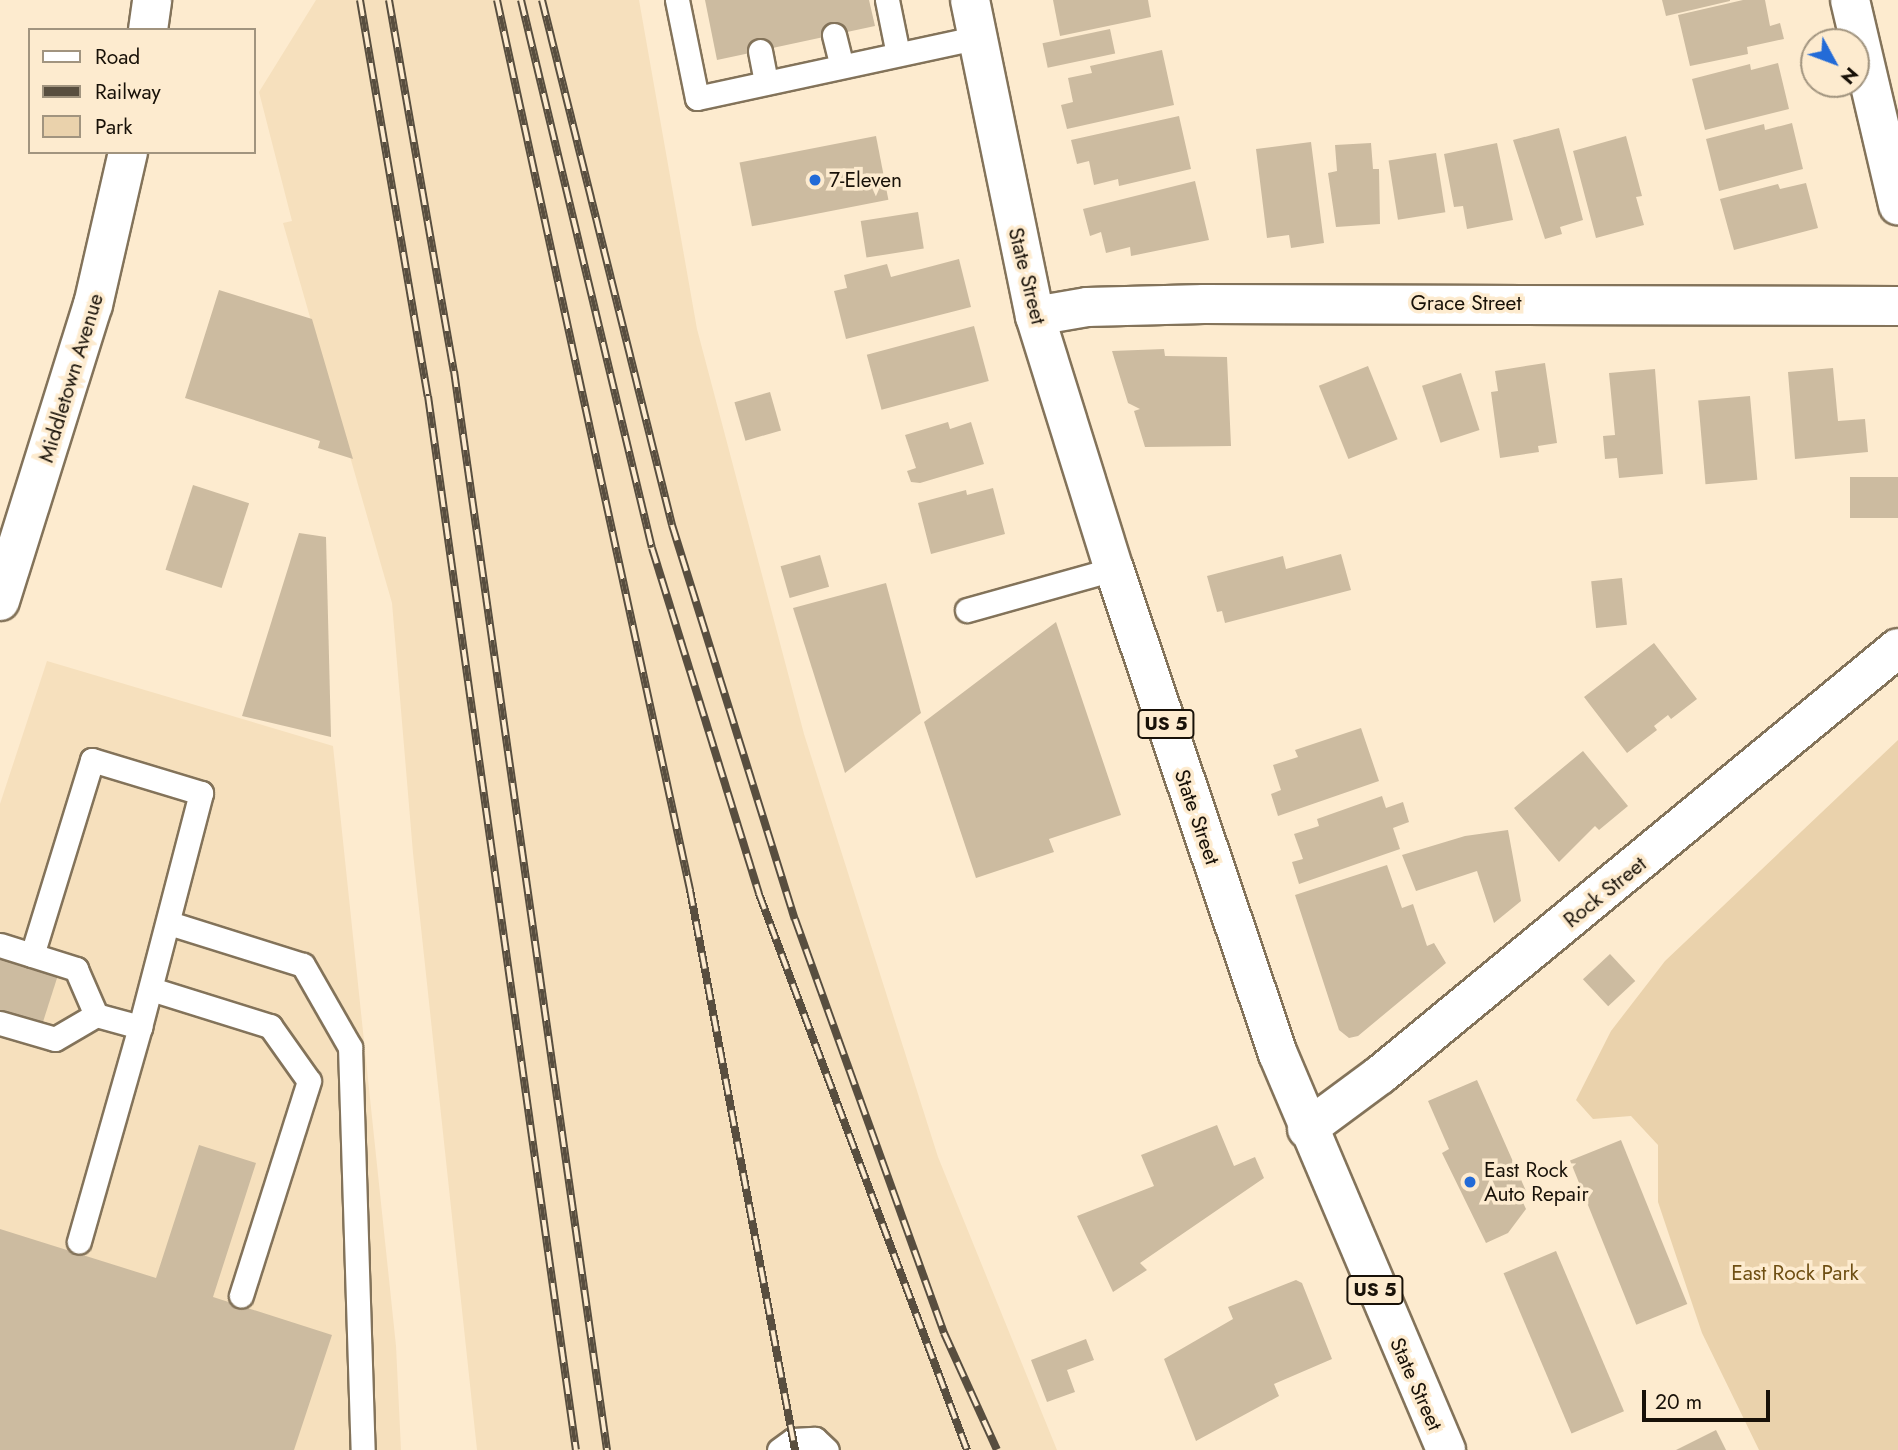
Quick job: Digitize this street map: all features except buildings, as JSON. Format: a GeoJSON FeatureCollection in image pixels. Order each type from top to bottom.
{"type":"FeatureCollection","features":[{"type":"Feature","properties":{"kind":"main road"},"geometry":{"type":"LineString","coordinates":[[148,28],[152,0]]}},
{"type":"Feature","properties":{"kind":"main road","name":"State Street"},"geometry":{"type":"LineString","coordinates":[[970,0],[1035,316],[1114,569],[1307,1129],[1446,1450]]}},
{"type":"Feature","properties":{"kind":"main road"},"geometry":{"type":"LineString","coordinates":[[1850,0],[1898,205]]}},
{"type":"Feature","properties":{"kind":"main road","name":"Middletown Avenue"},"geometry":{"type":"LineString","coordinates":[[0,601],[86,330],[128,154]]}},
{"type":"Feature","properties":{"kind":"main road","name":"Grace Street"},"geometry":{"type":"LineString","coordinates":[[1035,316],[1087,307],[1203,304],[1898,306]]}},
{"type":"Feature","properties":{"kind":"main road","name":"Rock Street"},"geometry":{"type":"LineString","coordinates":[[1307,1129],[1380,1075],[1898,649]]}},
{"type":"Feature","properties":{"kind":"lane"},"geometry":{"type":"LineString","coordinates":[[677,0],[697,98],[978,37]]}},
{"type":"Feature","properties":{"kind":"lane"},"geometry":{"type":"LineString","coordinates":[[887,0],[898,54]]}},
{"type":"Feature","properties":{"kind":"lane"},"geometry":{"type":"LineString","coordinates":[[834,35],[842,66]]}},
{"type":"Feature","properties":{"kind":"lane"},"geometry":{"type":"LineString","coordinates":[[760,51],[766,82]]}},
{"type":"Feature","properties":{"kind":"lane"},"geometry":{"type":"LineString","coordinates":[[967,610],[1114,569]]}},
{"type":"Feature","properties":{"kind":"lane"},"geometry":{"type":"LineString","coordinates":[[32,955],[92,760],[201,793],[169,923],[79,1241]]}},
{"type":"Feature","properties":{"kind":"lane"},"geometry":{"type":"LineString","coordinates":[[169,923],[303,965],[349,1047],[363,1450]]}},
{"type":"Feature","properties":{"kind":"lane"},"geometry":{"type":"LineString","coordinates":[[0,945],[76,969],[96,1015]]}},
{"type":"Feature","properties":{"kind":"lane"},"geometry":{"type":"LineString","coordinates":[[151,989],[270,1026],[309,1081],[241,1294]]}},
{"type":"Feature","properties":{"kind":"lane"},"geometry":{"type":"LineString","coordinates":[[2,1029],[55,1039],[96,1015],[140,1027]]}},
{"type":"Feature","properties":{"kind":"lane"},"geometry":{"type":"LineString","coordinates":[[779,1450],[793,1440],[815,1439],[827,1450]]}},
{"type":"Feature","properties":{"kind":"shaded area"},"geometry":{"type":"Polygon","coordinates":[[[316,0],[639,0],[697,329],[804,734],[938,1157],[1057,1450],[477,1450],[413,853],[392,603],[283,223],[292,221],[259,92],[316,0]]]}},
{"type":"Feature","properties":{"kind":"shaded area"},"geometry":{"type":"Polygon","coordinates":[[[47,661],[333,746],[396,1346],[401,1450],[0,1450],[0,804],[47,661]]]}},
{"type":"Feature","properties":{"kind":"green space","name":"East Rock Park"},"geometry":{"type":"Polygon","coordinates":[[[1898,740],[1898,1450],[1759,1450],[1702,1333],[1658,1202],[1658,1145],[1631,1116],[1593,1119],[1576,1100],[1611,1031],[1665,961],[1898,740]]]}},
{"type":"Feature","properties":{"kind":"railway"},"geometry":{"type":"LineString","coordinates":[[360,0],[428,396],[576,1450]]}},
{"type":"Feature","properties":{"kind":"railway"},"geometry":{"type":"LineString","coordinates":[[389,0],[454,371],[607,1450]]}},
{"type":"Feature","properties":{"kind":"railway"},"geometry":{"type":"LineString","coordinates":[[497,0],[690,890],[795,1450]]}},
{"type":"Feature","properties":{"kind":"railway"},"geometry":{"type":"LineString","coordinates":[[521,0],[652,548],[759,894],[967,1450]]}},
{"type":"Feature","properties":{"kind":"railway"},"geometry":{"type":"LineString","coordinates":[[542,0],[672,525],[795,919],[944,1333],[997,1450]]}},
{"type":"Feature","properties":{"kind":"place","name":"7-Eleven"},"geometry":{"type":"Point","coordinates":[815,180]}},
{"type":"Feature","properties":{"kind":"place","name":"East Rock Auto Repair"},"geometry":{"type":"Point","coordinates":[1470,1182]}}]}
